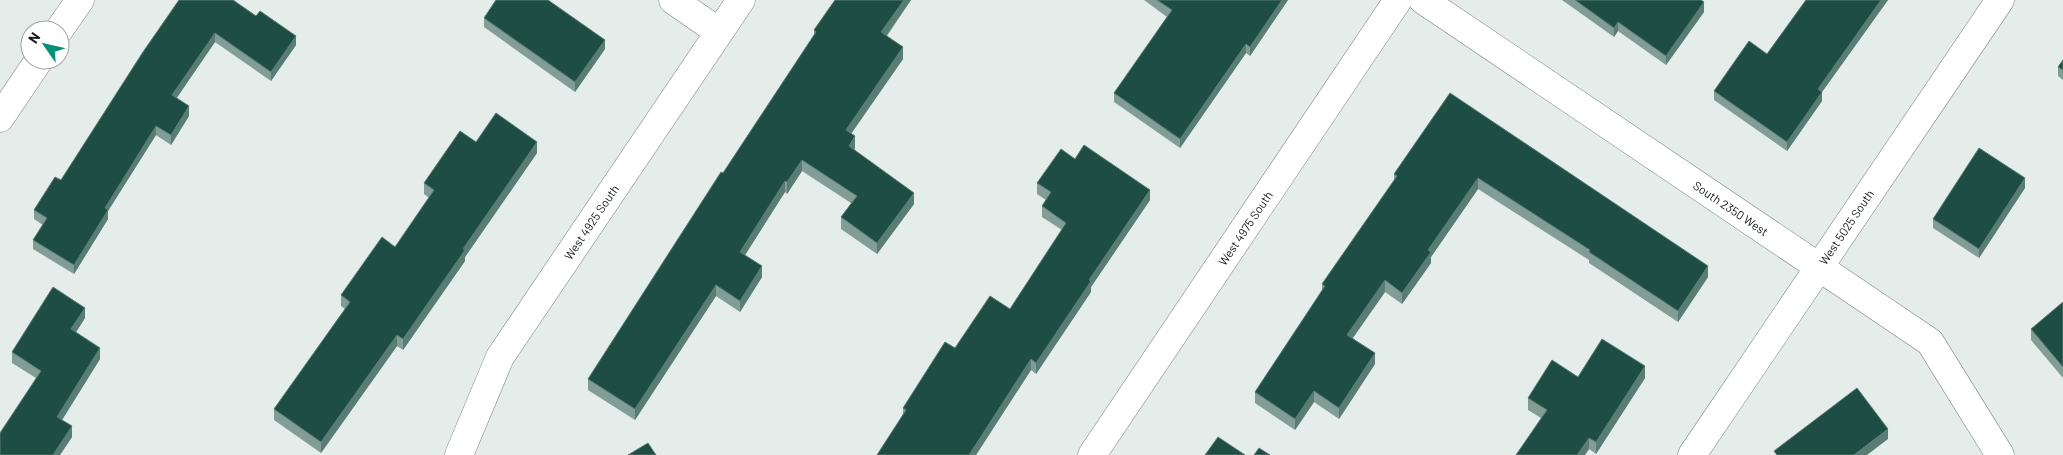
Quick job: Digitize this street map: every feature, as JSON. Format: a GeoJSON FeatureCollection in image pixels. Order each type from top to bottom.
{"type":"FeatureCollection","features":[{"type":"Feature","properties":{"kind":"street"},"geometry":{"type":"LineString","coordinates":[[66,20],[80,0]]}},
{"type":"Feature","properties":{"kind":"street"},"geometry":{"type":"LineString","coordinates":[[673,0],[719,32]]}},
{"type":"Feature","properties":{"kind":"street","name":"West 4925 South"},"geometry":{"type":"LineString","coordinates":[[459,455],[500,357],[741,0]]}},
{"type":"Feature","properties":{"kind":"street","name":"West 4975 South"},"geometry":{"type":"LineString","coordinates":[[1092,455],[1398,0]]}},
{"type":"Feature","properties":{"kind":"street","name":"South 2350 West"},"geometry":{"type":"LineString","coordinates":[[1423,0],[1930,342],[2000,455]]}},
{"type":"Feature","properties":{"kind":"street","name":"West 5025 South"},"geometry":{"type":"LineString","coordinates":[[1692,455],[2000,0]]}},
{"type":"Feature","properties":{"kind":"street"},"geometry":{"type":"LineString","coordinates":[[0,118],[32,70]]}},
{"type":"Feature","properties":{"kind":"building"},"geometry":{"type":"Polygon","coordinates":[[[179,0],[233,0],[256,16],[260,11],[296,36],[271,72],[215,33],[172,95],[189,106],[171,135],[156,126],[105,208],[108,210],[74,265],[33,240],[47,218],[34,210],[55,177],[61,180],[143,52],[179,0]]]}},
{"type":"Feature","properties":{"kind":"building"},"geometry":{"type":"Polygon","coordinates":[[[496,0],[548,0],[605,40],[575,82],[484,18],[496,0]]]}},
{"type":"Feature","properties":{"kind":"building"},"geometry":{"type":"Polygon","coordinates":[[[835,0],[904,0],[881,32],[903,47],[846,130],[855,136],[849,146],[914,193],[877,243],[841,217],[857,196],[802,160],[787,182],[785,181],[740,252],[762,266],[740,301],[716,285],[635,409],[588,379],[721,172],[723,173],[835,0]]]}},
{"type":"Feature","properties":{"kind":"building"},"geometry":{"type":"Polygon","coordinates":[[[1157,0],[1282,0],[1250,47],[1246,44],[1180,139],[1114,93],[1172,10],[1157,0]]]}},
{"type":"Feature","properties":{"kind":"building"},"geometry":{"type":"Polygon","coordinates":[[[1575,0],[1701,0],[1704,2],[1666,56],[1618,22],[1614,28],[1575,0]]]}},
{"type":"Feature","properties":{"kind":"building"},"geometry":{"type":"Polygon","coordinates":[[[1806,0],[1881,0],[1818,89],[1822,92],[1787,142],[1714,91],[1749,41],[1767,54],[1806,0]]]}},
{"type":"Feature","properties":{"kind":"building"},"geometry":{"type":"Polygon","coordinates":[[[2063,60],[2063,70],[2058,67],[2063,60]]]}},
{"type":"Feature","properties":{"kind":"building"},"geometry":{"type":"Polygon","coordinates":[[[1450,93],[1708,266],[1678,311],[1589,252],[1590,250],[1478,178],[1428,250],[1431,252],[1402,293],[1385,280],[1347,335],[1375,353],[1339,408],[1314,391],[1295,419],[1255,392],[1325,286],[1322,284],[1397,176],[1394,174],[1450,93]]]}},
{"type":"Feature","properties":{"kind":"building"},"geometry":{"type":"Polygon","coordinates":[[[496,113],[537,142],[403,339],[397,335],[321,442],[274,409],[350,302],[341,295],[382,237],[395,247],[434,190],[424,183],[460,131],[476,142],[496,113]]]}},
{"type":"Feature","properties":{"kind":"building"},"geometry":{"type":"Polygon","coordinates":[[[1084,145],[1150,190],[1089,280],[1091,281],[1036,363],[1031,359],[969,455],[877,455],[906,410],[903,408],[945,342],[955,348],[990,296],[1010,309],[1066,223],[1042,206],[1051,192],[1037,183],[1061,149],[1075,159],[1084,145]]]}},
{"type":"Feature","properties":{"kind":"building"},"geometry":{"type":"Polygon","coordinates":[[[1979,148],[2025,178],[1979,249],[1933,219],[1979,148]]]}},
{"type":"Feature","properties":{"kind":"building"},"geometry":{"type":"Polygon","coordinates":[[[53,287],[85,308],[71,329],[100,348],[57,417],[72,426],[53,455],[0,455],[0,433],[41,371],[12,352],[53,287]]]}},
{"type":"Feature","properties":{"kind":"building"},"geometry":{"type":"Polygon","coordinates":[[[2063,302],[2063,367],[2031,329],[2063,302]]]}},
{"type":"Feature","properties":{"kind":"building"},"geometry":{"type":"Polygon","coordinates":[[[1602,339],[1645,366],[1596,442],[1589,438],[1577,455],[1516,455],[1547,410],[1528,398],[1552,360],[1578,377],[1602,339]]]}},
{"type":"Feature","properties":{"kind":"building"},"geometry":{"type":"Polygon","coordinates":[[[1857,388],[1888,429],[1854,455],[1777,455],[1774,451],[1857,388]]]}},
{"type":"Feature","properties":{"kind":"building"},"geometry":{"type":"Polygon","coordinates":[[[1218,437],[1245,455],[1205,455],[1218,437]]]}},
{"type":"Feature","properties":{"kind":"building"},"geometry":{"type":"Polygon","coordinates":[[[648,443],[656,455],[628,455],[648,443]]]}},
{"type":"Feature","properties":{"kind":"building"},"geometry":{"type":"Polygon","coordinates":[[[1259,448],[1270,455],[1254,455],[1259,448]]]}}]}
